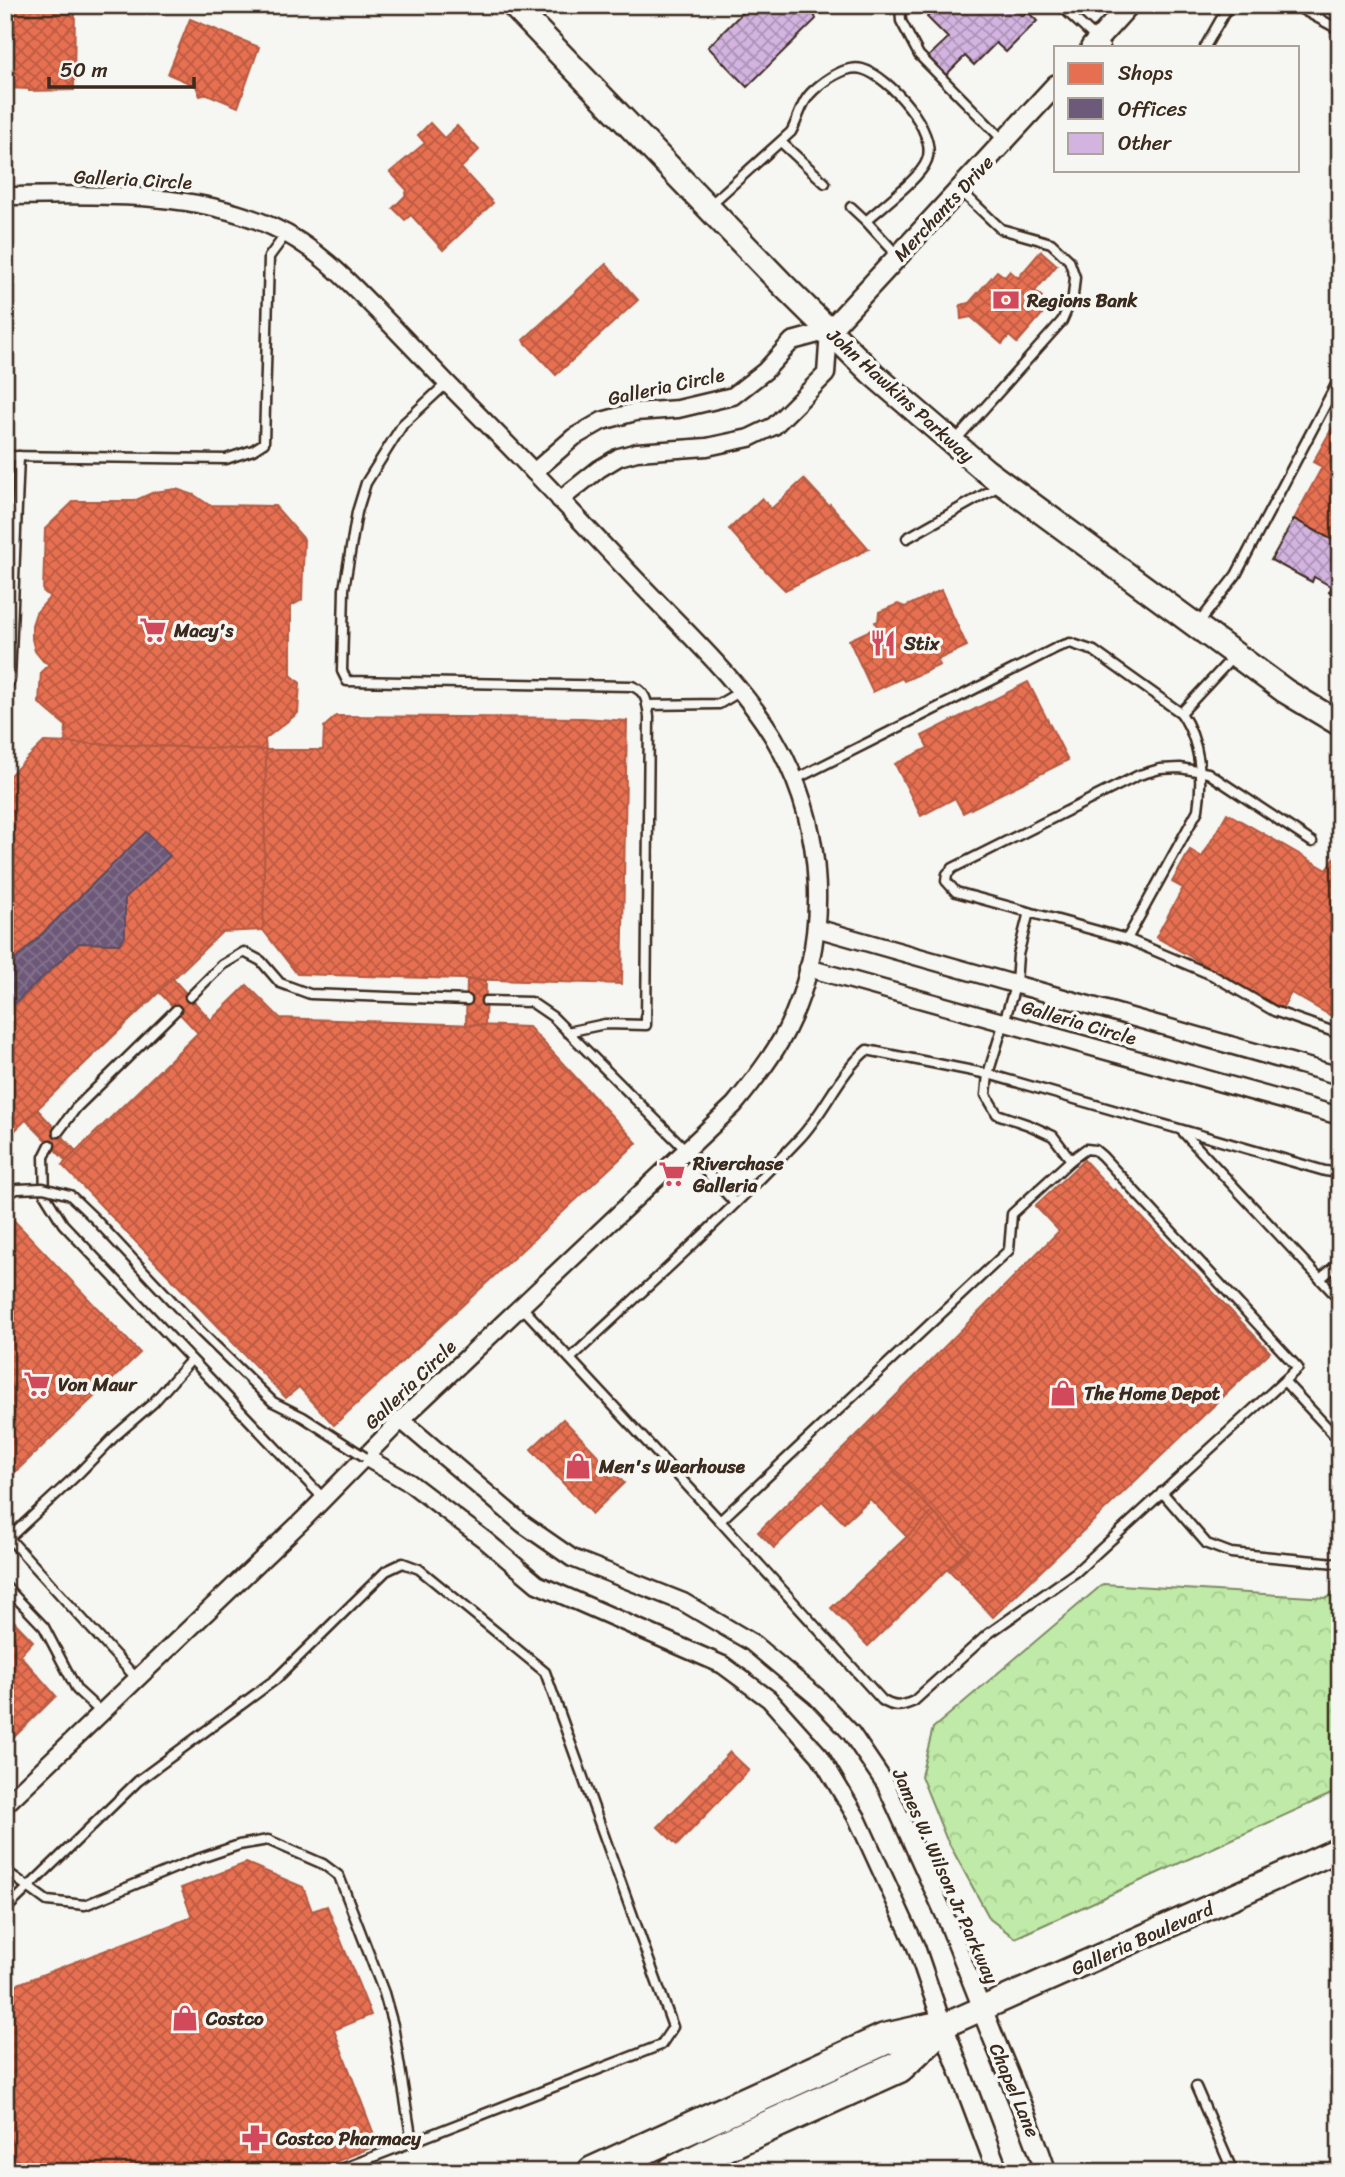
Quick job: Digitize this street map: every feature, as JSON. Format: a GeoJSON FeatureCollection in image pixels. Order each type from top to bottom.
{"type":"FeatureCollection","features":[{"type":"Feature","properties":{"kind":"highway"},"geometry":{"type":"LineString","coordinates":[[593,2172],[885,2039],[943,2026]]}},
{"type":"Feature","properties":{"kind":"highway"},"geometry":{"type":"LineString","coordinates":[[673,2172],[899,2067],[943,2026]]}},
{"type":"Feature","properties":{"kind":"main road","name":"John Hawkins Parkway"},"geometry":{"type":"LineString","coordinates":[[513,5],[707,207],[873,374],[1003,484],[1285,691],[1340,724]]}},
{"type":"Feature","properties":{"kind":"main road","name":"Galleria Boulevard"},"geometry":{"type":"LineString","coordinates":[[943,2026],[1340,1849]]}},
{"type":"Feature","properties":{"kind":"street"},"geometry":{"type":"LineString","coordinates":[[1098,45],[1129,5]]}},
{"type":"Feature","properties":{"kind":"street","name":"Merchants Drive"},"geometry":{"type":"LineString","coordinates":[[829,331],[1054,87]]}},
{"type":"Feature","properties":{"kind":"street","name":"Galleria Circle"},"geometry":{"type":"LineString","coordinates":[[5,196],[120,197],[186,202],[225,209],[274,227],[329,264],[534,472],[741,691],[772,735],[796,779],[814,842],[818,906],[805,984],[787,1029],[771,1056],[734,1105],[401,1420],[324,1499],[5,1805]]}},
{"type":"Feature","properties":{"kind":"street"},"geometry":{"type":"LineString","coordinates":[[560,500],[619,457],[637,452],[707,447],[749,438],[774,426],[826,374],[829,331]]}},
{"type":"Feature","properties":{"kind":"street","name":"Galleria Circle"},"geometry":{"type":"LineString","coordinates":[[534,472],[574,437],[603,421],[635,412],[678,409],[733,396],[765,371],[792,341],[829,331]]}},
{"type":"Feature","properties":{"kind":"street","name":"Galleria Circle"},"geometry":{"type":"LineString","coordinates":[[816,928],[1340,1076]]}},
{"type":"Feature","properties":{"kind":"street","name":"Galleria Circle"},"geometry":{"type":"LineString","coordinates":[[808,968],[1340,1116]]}},
{"type":"Feature","properties":{"kind":"street","name":"James W. Wilson Jr Parkway"},"geometry":{"type":"LineString","coordinates":[[401,1420],[523,1524],[572,1559],[683,1602],[751,1642],[816,1696],[851,1733],[885,1783],[946,1918],[982,2009]]}},
{"type":"Feature","properties":{"kind":"street"},"geometry":{"type":"LineString","coordinates":[[365,1457],[410,1483],[537,1584],[723,1665],[769,1699],[820,1756],[857,1818],[916,1947],[998,2172]]}},
{"type":"Feature","properties":{"kind":"street","name":"Chapel Lane"},"geometry":{"type":"LineString","coordinates":[[982,2009],[1032,2128],[1046,2172]]}},
{"type":"Feature","properties":{"kind":"lane"},"geometry":{"type":"LineString","coordinates":[[900,5],[901,22],[907,38],[919,55],[1004,141]]}},
{"type":"Feature","properties":{"kind":"lane"},"geometry":{"type":"LineString","coordinates":[[1060,5],[1098,45]]}},
{"type":"Feature","properties":{"kind":"lane"},"geometry":{"type":"LineString","coordinates":[[1206,46],[1229,5]]}},
{"type":"Feature","properties":{"kind":"lane"},"geometry":{"type":"LineString","coordinates":[[1294,5],[1340,30]]}},
{"type":"Feature","properties":{"kind":"lane"},"geometry":{"type":"LineString","coordinates":[[707,207],[791,132],[803,103],[812,91],[849,69],[862,69],[885,82],[915,113],[929,147],[928,159],[920,172],[866,221]]}},
{"type":"Feature","properties":{"kind":"lane"},"geometry":{"type":"LineString","coordinates":[[781,142],[825,183]]}},
{"type":"Feature","properties":{"kind":"lane"},"geometry":{"type":"LineString","coordinates":[[953,443],[1062,321],[1073,296],[1076,277],[1069,260],[1051,243],[1002,229],[960,190]]}},
{"type":"Feature","properties":{"kind":"lane"},"geometry":{"type":"LineString","coordinates":[[851,206],[898,256]]}},
{"type":"Feature","properties":{"kind":"lane"},"geometry":{"type":"LineString","coordinates":[[5,456],[226,459],[253,450],[264,443],[269,257],[286,234]]}},
{"type":"Feature","properties":{"kind":"lane"},"geometry":{"type":"LineString","coordinates":[[1196,626],[1236,575],[1340,377]]}},
{"type":"Feature","properties":{"kind":"lane"},"geometry":{"type":"LineString","coordinates":[[447,383],[403,424],[366,483],[357,512],[344,589],[342,671],[347,681],[632,686],[641,690],[646,697],[649,717],[646,1025],[605,1024],[568,1031]]}},
{"type":"Feature","properties":{"kind":"lane"},"geometry":{"type":"LineString","coordinates":[[5,691],[10,679],[19,456]]}},
{"type":"Feature","properties":{"kind":"lane"},"geometry":{"type":"LineString","coordinates":[[907,538],[1003,484]]}},
{"type":"Feature","properties":{"kind":"lane"},"geometry":{"type":"LineString","coordinates":[[796,779],[1049,651],[1070,643],[1094,651],[1181,713],[1190,726],[1199,770],[1201,788],[1198,810],[1127,939]]}},
{"type":"Feature","properties":{"kind":"lane"},"geometry":{"type":"LineString","coordinates":[[1181,713],[1235,654]]}},
{"type":"Feature","properties":{"kind":"lane"},"geometry":{"type":"LineString","coordinates":[[647,705],[719,704],[741,691]]}},
{"type":"Feature","properties":{"kind":"lane"},"geometry":{"type":"LineString","coordinates":[[1312,842],[1218,778],[1199,770],[1160,769],[1139,775],[953,868],[947,874],[946,881],[956,892],[1127,939],[1212,975],[1274,1011],[1340,1034]]}},
{"type":"Feature","properties":{"kind":"lane"},"geometry":{"type":"LineString","coordinates":[[1030,912],[1018,956],[1016,983],[988,1074],[986,1095],[997,1114],[1053,1136],[1071,1160]]}},
{"type":"Feature","properties":{"kind":"lane"},"geometry":{"type":"LineString","coordinates":[[190,997],[222,965],[244,952],[261,961],[280,983],[310,994],[467,1000]]}},
{"type":"Feature","properties":{"kind":"lane"},"geometry":{"type":"LineString","coordinates":[[486,1001],[531,1002],[553,1017],[735,1203]]}},
{"type":"Feature","properties":{"kind":"lane"},"geometry":{"type":"LineString","coordinates":[[58,1132],[76,1108],[176,1010]]}},
{"type":"Feature","properties":{"kind":"lane"},"geometry":{"type":"LineString","coordinates":[[571,1358],[735,1203],[810,1127],[854,1061],[867,1050],[988,1074],[1325,1171],[1340,1173]]}},
{"type":"Feature","properties":{"kind":"lane"},"geometry":{"type":"LineString","coordinates":[[1181,1130],[1340,1300]]}},
{"type":"Feature","properties":{"kind":"lane"},"geometry":{"type":"LineString","coordinates":[[50,1144],[44,1157],[45,1195],[63,1224],[324,1499]]}},
{"type":"Feature","properties":{"kind":"lane"},"geometry":{"type":"LineString","coordinates":[[521,1306],[882,1700],[891,1706],[901,1707],[914,1702],[988,1634],[1076,1572],[1298,1368],[1102,1156],[1095,1150],[1086,1149],[1012,1214],[1009,1250],[720,1521]]}},
{"type":"Feature","properties":{"kind":"lane"},"geometry":{"type":"LineString","coordinates":[[5,1195],[18,1189],[43,1188],[70,1195],[96,1219],[200,1331],[273,1402],[303,1417],[365,1457]]}},
{"type":"Feature","properties":{"kind":"lane"},"geometry":{"type":"LineString","coordinates":[[1320,1279],[1340,1262]]}},
{"type":"Feature","properties":{"kind":"lane"},"geometry":{"type":"LineString","coordinates":[[137,1679],[7,1536],[153,1403],[191,1360]]}},
{"type":"Feature","properties":{"kind":"lane"},"geometry":{"type":"LineString","coordinates":[[1284,1381],[1340,1441]]}},
{"type":"Feature","properties":{"kind":"lane"},"geometry":{"type":"LineString","coordinates":[[1162,1492],[1207,1544],[1231,1553],[1336,1563],[1340,1561]]}},
{"type":"Feature","properties":{"kind":"lane"},"geometry":{"type":"LineString","coordinates":[[5,1910],[138,1781],[276,1679],[386,1571],[403,1563],[419,1569],[545,1672],[673,2026],[660,2045],[334,2172]]}},
{"type":"Feature","properties":{"kind":"lane"},"geometry":{"type":"LineString","coordinates":[[5,1586],[44,1627],[77,1690],[102,1713]]}},
{"type":"Feature","properties":{"kind":"lane"},"geometry":{"type":"LineString","coordinates":[[5,1870],[47,1901],[85,1905],[188,1862],[239,1845],[268,1839],[323,1864],[340,1876],[384,1993],[393,2025],[412,2142]]}},
{"type":"Feature","properties":{"kind":"lane"},"geometry":{"type":"LineString","coordinates":[[1196,2087],[1234,2172]]}},
{"type":"Feature","properties":{"kind":"green space"},"geometry":{"type":"Polygon","coordinates":[[[1103,1584],[1327,1598],[1340,1589],[1340,1790],[1015,1938],[990,1919],[946,1838],[921,1776],[933,1728],[1103,1584]]]}},
{"type":"Feature","properties":{"kind":"building: Shops"},"geometry":{"type":"Polygon","coordinates":[[[5,5],[75,5],[74,90],[29,91],[5,88],[5,5]]]}},
{"type":"Feature","properties":{"kind":"building: Shops"},"geometry":{"type":"Polygon","coordinates":[[[190,19],[259,47],[238,107],[207,94],[200,96],[196,86],[168,74],[190,19]]]}},
{"type":"Feature","properties":{"kind":"building: Shops"},"geometry":{"type":"Polygon","coordinates":[[[430,123],[444,138],[457,126],[479,150],[461,168],[493,203],[443,250],[411,215],[405,220],[393,208],[405,196],[407,190],[390,172],[425,143],[418,135],[430,123]]]}},
{"type":"Feature","properties":{"kind":"building: Shops","name":"Regions Bank"},"geometry":{"type":"Polygon","coordinates":[[[1041,251],[1057,265],[1035,291],[1042,297],[1036,305],[1044,312],[1017,343],[1009,336],[1002,344],[971,317],[961,319],[960,305],[969,303],[997,271],[1005,277],[1010,271],[1018,278],[1041,251]]]}},
{"type":"Feature","properties":{"kind":"building: Shops"},"geometry":{"type":"Polygon","coordinates":[[[606,264],[638,300],[556,375],[523,340],[606,264]]]}},
{"type":"Feature","properties":{"kind":"building: Shops"},"geometry":{"type":"Polygon","coordinates":[[[1336,421],[1340,423],[1340,544],[1294,519],[1322,467],[1313,462],[1336,421]]]}},
{"type":"Feature","properties":{"kind":"building: Shops"},"geometry":{"type":"Polygon","coordinates":[[[804,479],[869,549],[785,590],[729,529],[762,498],[771,509],[804,479]]]}},
{"type":"Feature","properties":{"kind":"building: Shops"},"geometry":{"type":"Polygon","coordinates":[[[176,489],[194,495],[209,505],[275,506],[304,539],[302,600],[291,606],[291,675],[300,683],[298,713],[265,739],[266,750],[65,743],[66,726],[39,703],[41,672],[49,664],[35,651],[32,639],[32,625],[36,613],[50,597],[43,591],[45,529],[74,501],[134,501],[154,492],[176,489]]]}},
{"type":"Feature","properties":{"kind":"building: Shops"},"geometry":{"type":"Polygon","coordinates":[[[941,590],[967,646],[937,660],[940,665],[904,681],[902,678],[873,692],[849,640],[877,627],[875,622],[878,621],[879,612],[898,604],[905,607],[941,590]]]}},
{"type":"Feature","properties":{"kind":"building: Shops"},"geometry":{"type":"Polygon","coordinates":[[[1028,682],[1068,760],[963,813],[955,798],[921,816],[895,764],[928,748],[922,736],[1028,682]]]}},
{"type":"Feature","properties":{"kind":"building: Shops"},"geometry":{"type":"Polygon","coordinates":[[[336,716],[583,718],[627,721],[622,984],[297,974],[263,930],[266,750],[323,750],[324,727],[336,716]]]}},
{"type":"Feature","properties":{"kind":"building: Shops"},"geometry":{"type":"Polygon","coordinates":[[[44,742],[266,750],[263,930],[222,932],[5,1140],[5,1013],[79,943],[119,944],[125,936],[125,898],[170,856],[146,832],[5,970],[5,780],[44,742]]]}},
{"type":"Feature","properties":{"kind":"building: Shops"},"geometry":{"type":"Polygon","coordinates":[[[1227,813],[1327,870],[1340,848],[1340,1021],[1291,993],[1282,1009],[1156,937],[1183,888],[1172,882],[1190,850],[1202,857],[1227,813]]]}},
{"type":"Feature","properties":{"kind":"building: Shops"},"geometry":{"type":"Polygon","coordinates":[[[172,978],[211,1020],[198,1033],[159,992],[172,978]]]}},
{"type":"Feature","properties":{"kind":"building: Shops"},"geometry":{"type":"Polygon","coordinates":[[[467,980],[486,981],[485,1025],[466,1025],[467,980]]]}},
{"type":"Feature","properties":{"kind":"building: Shops"},"geometry":{"type":"Polygon","coordinates":[[[247,985],[280,1018],[529,1027],[637,1143],[334,1425],[299,1387],[286,1398],[62,1165],[247,985]]]}},
{"type":"Feature","properties":{"kind":"building: Shops"},"geometry":{"type":"Polygon","coordinates":[[[37,1109],[76,1151],[66,1161],[26,1120],[37,1109]]]}},
{"type":"Feature","properties":{"kind":"building: Shops","name":"The Home Depot"},"geometry":{"type":"Polygon","coordinates":[[[1084,1160],[1270,1352],[993,1617],[948,1569],[968,1549],[858,1434],[1059,1231],[1035,1206],[1084,1160]]]}},
{"type":"Feature","properties":{"kind":"building: Shops"},"geometry":{"type":"Polygon","coordinates":[[[5,1211],[140,1353],[5,1482],[5,1211]]]}},
{"type":"Feature","properties":{"kind":"building: Shops","name":"Men's Wearhouse"},"geometry":{"type":"Polygon","coordinates":[[[563,1419],[624,1483],[592,1514],[531,1449],[563,1419]]]}},
{"type":"Feature","properties":{"kind":"building: Shops"},"geometry":{"type":"Polygon","coordinates":[[[858,1434],[933,1512],[907,1537],[870,1499],[844,1523],[822,1501],[774,1548],[758,1532],[858,1434]]]}},
{"type":"Feature","properties":{"kind":"building: Shops"},"geometry":{"type":"Polygon","coordinates":[[[933,1512],[968,1549],[868,1646],[831,1608],[933,1512]]]}},
{"type":"Feature","properties":{"kind":"building: Shops"},"geometry":{"type":"Polygon","coordinates":[[[5,1612],[33,1641],[20,1655],[56,1696],[5,1746],[5,1612]]]}},
{"type":"Feature","properties":{"kind":"building: Shops"},"geometry":{"type":"Polygon","coordinates":[[[730,1752],[749,1770],[677,1845],[658,1827],[730,1752]]]}},
{"type":"Feature","properties":{"kind":"building: Shops","name":"Costco"},"geometry":{"type":"Polygon","coordinates":[[[246,1863],[303,1887],[312,1911],[327,1906],[371,2015],[334,2030],[378,2145],[310,2172],[5,2172],[5,1989],[192,1917],[181,1888],[246,1863]]]}},
{"type":"Feature","properties":{"kind":"building: Offices"},"geometry":{"type":"Polygon","coordinates":[[[146,832],[170,856],[125,898],[125,936],[119,944],[79,943],[5,1013],[5,970],[146,832]]]}},
{"type":"Feature","properties":{"kind":"building: Other"},"geometry":{"type":"Polygon","coordinates":[[[750,5],[811,5],[816,19],[747,87],[708,47],[750,5]]]}},
{"type":"Feature","properties":{"kind":"building: Other"},"geometry":{"type":"Polygon","coordinates":[[[939,5],[1012,5],[1022,16],[1027,11],[1037,21],[1006,52],[996,43],[974,65],[965,56],[945,76],[927,58],[948,38],[927,17],[939,5]]]}},
{"type":"Feature","properties":{"kind":"building: Other"},"geometry":{"type":"Polygon","coordinates":[[[1294,519],[1340,544],[1340,598],[1329,592],[1332,587],[1314,577],[1312,582],[1271,560],[1294,519]]]}},
{"type":"Feature","properties":{"kind":"place","name":"Regions Bank"},"geometry":{"type":"Point","coordinates":[1006,300]}},
{"type":"Feature","properties":{"kind":"place","name":"Macy's"},"geometry":{"type":"Point","coordinates":[153,630]}},
{"type":"Feature","properties":{"kind":"place","name":"Stix"},"geometry":{"type":"Point","coordinates":[883,643]}},
{"type":"Feature","properties":{"kind":"place","name":"Riverchase Galleria"},"geometry":{"type":"Point","coordinates":[672,1174]}},
{"type":"Feature","properties":{"kind":"place","name":"Von Maur"},"geometry":{"type":"Point","coordinates":[37,1384]}},
{"type":"Feature","properties":{"kind":"place","name":"The Home Depot"},"geometry":{"type":"Point","coordinates":[1063,1393]}},
{"type":"Feature","properties":{"kind":"place","name":"Men's Wearhouse"},"geometry":{"type":"Point","coordinates":[578,1466]}},
{"type":"Feature","properties":{"kind":"place","name":"Costco"},"geometry":{"type":"Point","coordinates":[185,2018]}},
{"type":"Feature","properties":{"kind":"place","name":"Costco Pharmacy"},"geometry":{"type":"Point","coordinates":[255,2138]}}]}
